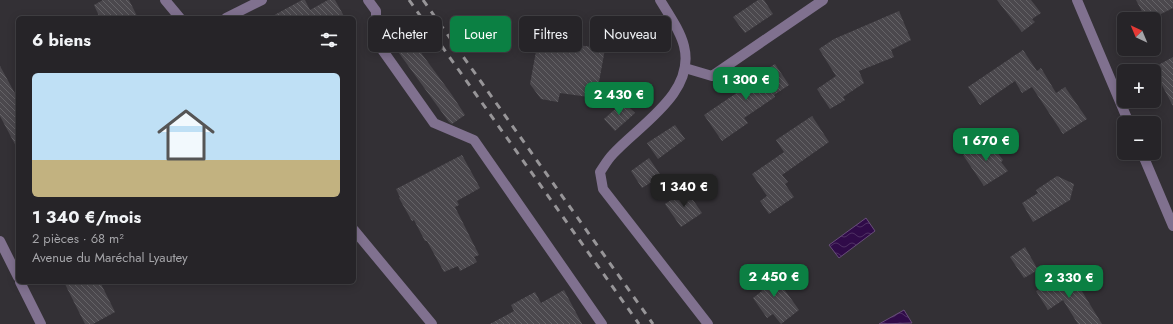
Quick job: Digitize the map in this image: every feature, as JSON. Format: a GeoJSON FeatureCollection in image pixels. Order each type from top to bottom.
{"type":"FeatureCollection","features":[{"type":"Feature","properties":{"kind":"street"},"geometry":{"type":"LineString","coordinates":[[165,0],[178,16]]}},
{"type":"Feature","properties":{"kind":"street"},"geometry":{"type":"LineString","coordinates":[[230,16],[262,0]]}},
{"type":"Feature","properties":{"kind":"street"},"geometry":{"type":"LineString","coordinates":[[368,0],[376,11],[376,41],[434,123],[474,140],[602,324]]}},
{"type":"Feature","properties":{"kind":"street"},"geometry":{"type":"LineString","coordinates":[[660,0],[679,31],[684,48],[685,68],[679,86],[668,100],[612,154],[600,172],[603,189],[708,324]]}},
{"type":"Feature","properties":{"kind":"street"},"geometry":{"type":"LineString","coordinates":[[685,68],[712,76],[823,0]]}},
{"type":"Feature","properties":{"kind":"street"},"geometry":{"type":"LineString","coordinates":[[1077,0],[1127,116]]}},
{"type":"Feature","properties":{"kind":"street"},"geometry":{"type":"LineString","coordinates":[[1145,160],[1173,226]]}},
{"type":"Feature","properties":{"kind":"street"},"geometry":{"type":"LineString","coordinates":[[356,232],[432,324]]}},
{"type":"Feature","properties":{"kind":"street"},"geometry":{"type":"LineString","coordinates":[[0,241],[16,273]]}},
{"type":"Feature","properties":{"kind":"street"},"geometry":{"type":"LineString","coordinates":[[21,284],[41,324]]}},
{"type":"Feature","properties":{"kind":"water"},"geometry":{"type":"Polygon","coordinates":[[[866,218],[875,231],[839,258],[829,245],[866,218]]]}},
{"type":"Feature","properties":{"kind":"water"},"geometry":{"type":"Polygon","coordinates":[[[904,310],[912,323],[879,324],[904,310]]]}},
{"type":"Feature","properties":{"kind":"building"},"geometry":{"type":"Polygon","coordinates":[[[103,0],[129,0],[137,16],[99,16],[94,5],[103,0]]]}},
{"type":"Feature","properties":{"kind":"building"},"geometry":{"type":"Polygon","coordinates":[[[302,0],[305,0],[310,10],[328,0],[335,0],[344,16],[273,16],[302,0]]]}},
{"type":"Feature","properties":{"kind":"building"},"geometry":{"type":"Polygon","coordinates":[[[758,0],[764,0],[773,14],[745,33],[733,17],[758,0]]]}},
{"type":"Feature","properties":{"kind":"building"},"geometry":{"type":"Polygon","coordinates":[[[997,0],[1031,0],[1041,13],[1032,19],[1035,22],[1022,32],[997,0]]]}},
{"type":"Feature","properties":{"kind":"building"},"geometry":{"type":"Polygon","coordinates":[[[1136,0],[1173,0],[1173,8],[1161,14],[1161,12],[1142,12],[1136,0]]]}},
{"type":"Feature","properties":{"kind":"building"},"geometry":{"type":"Polygon","coordinates":[[[899,11],[911,40],[891,50],[894,57],[859,71],[864,83],[843,97],[845,100],[830,109],[817,89],[836,76],[819,49],[834,39],[899,11]]]}},
{"type":"Feature","properties":{"kind":"building"},"geometry":{"type":"Polygon","coordinates":[[[582,46],[590,47],[590,52],[604,52],[596,98],[560,93],[558,102],[541,99],[530,84],[536,52],[582,52],[582,46]]]}},
{"type":"Feature","properties":{"kind":"building"},"geometry":{"type":"Polygon","coordinates":[[[1023,50],[1037,71],[1041,68],[1056,93],[1065,87],[1087,119],[1063,134],[1032,87],[1022,93],[1015,81],[980,105],[968,87],[1023,50]]]}},
{"type":"Feature","properties":{"kind":"building"},"geometry":{"type":"Polygon","coordinates":[[[398,52],[420,52],[452,95],[465,115],[452,124],[449,122],[398,52]]]}},
{"type":"Feature","properties":{"kind":"building"},"geometry":{"type":"Polygon","coordinates":[[[1173,57],[1173,106],[1161,83],[1160,64],[1173,57]]]}},
{"type":"Feature","properties":{"kind":"building"},"geometry":{"type":"Polygon","coordinates":[[[775,64],[789,85],[774,95],[775,97],[744,118],[748,123],[722,141],[704,115],[738,92],[736,90],[742,79],[747,76],[757,75],[775,64]]]}},
{"type":"Feature","properties":{"kind":"building"},"geometry":{"type":"Polygon","coordinates":[[[0,66],[16,95],[16,146],[0,116],[0,66]]]}},
{"type":"Feature","properties":{"kind":"building"},"geometry":{"type":"Polygon","coordinates":[[[623,102],[635,113],[615,131],[604,119],[623,102]]]}},
{"type":"Feature","properties":{"kind":"building"},"geometry":{"type":"Polygon","coordinates":[[[812,116],[829,142],[782,175],[788,182],[785,184],[794,197],[769,214],[760,201],[767,196],[752,174],[784,152],[776,140],[812,116]]]}},
{"type":"Feature","properties":{"kind":"building"},"geometry":{"type":"Polygon","coordinates":[[[675,125],[685,139],[658,159],[647,143],[675,125]]]}},
{"type":"Feature","properties":{"kind":"building"},"geometry":{"type":"Polygon","coordinates":[[[987,139],[1003,160],[1001,162],[1008,171],[984,186],[963,155],[987,139]]]}},
{"type":"Feature","properties":{"kind":"building"},"geometry":{"type":"Polygon","coordinates":[[[462,155],[480,188],[457,201],[459,205],[455,207],[479,255],[474,257],[477,262],[460,271],[458,266],[444,272],[414,220],[412,221],[399,198],[400,197],[396,189],[462,155]]]}},
{"type":"Feature","properties":{"kind":"building"},"geometry":{"type":"Polygon","coordinates":[[[649,158],[661,176],[642,188],[631,171],[649,158]]]}},
{"type":"Feature","properties":{"kind":"building"},"geometry":{"type":"Polygon","coordinates":[[[1057,176],[1074,184],[1070,200],[1033,222],[1022,203],[1038,193],[1036,190],[1057,176]]]}},
{"type":"Feature","properties":{"kind":"building"},"geometry":{"type":"Polygon","coordinates":[[[686,190],[702,213],[681,227],[665,204],[686,190]]]}},
{"type":"Feature","properties":{"kind":"building"},"geometry":{"type":"Polygon","coordinates":[[[1025,247],[1038,270],[1024,278],[1010,257],[1025,247]]]}},
{"type":"Feature","properties":{"kind":"building"},"geometry":{"type":"Polygon","coordinates":[[[769,268],[799,310],[781,324],[773,314],[767,318],[753,298],[762,291],[754,279],[769,268]]]}},
{"type":"Feature","properties":{"kind":"building"},"geometry":{"type":"Polygon","coordinates":[[[1070,271],[1102,324],[1078,324],[1063,300],[1048,310],[1036,291],[1070,271]]]}},
{"type":"Feature","properties":{"kind":"building"},"geometry":{"type":"Polygon","coordinates":[[[65,284],[101,284],[115,312],[93,324],[85,324],[65,284]]]}},
{"type":"Feature","properties":{"kind":"building"},"geometry":{"type":"Polygon","coordinates":[[[564,290],[582,324],[490,324],[514,311],[511,305],[535,292],[541,303],[564,290]]]}},
{"type":"Feature","properties":{"kind":"railway"},"geometry":{"type":"LineString","coordinates":[[409,0],[639,324]]}},
{"type":"Feature","properties":{"kind":"railway"},"geometry":{"type":"LineString","coordinates":[[423,0],[653,324]]}}]}
